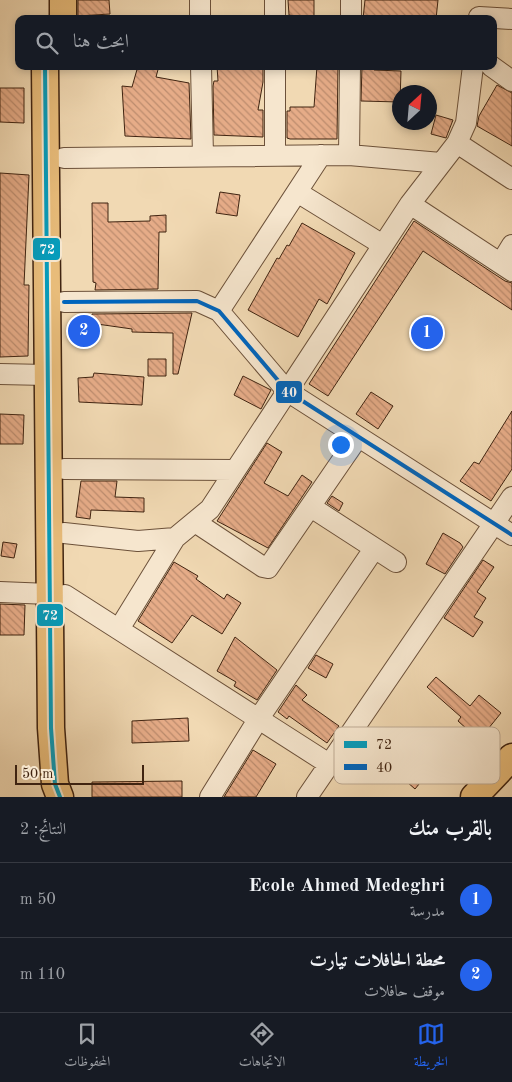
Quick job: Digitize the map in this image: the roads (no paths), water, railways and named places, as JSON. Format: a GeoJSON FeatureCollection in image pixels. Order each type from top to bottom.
{"type":"FeatureCollection","features":[{"type":"Feature","properties":{"kind":"main road"},"geometry":{"type":"LineString","coordinates":[[45,0],[45,15]]}},
{"type":"Feature","properties":{"kind":"main road"},"geometry":{"type":"LineString","coordinates":[[63,0],[63,15]]}},
{"type":"Feature","properties":{"kind":"main road"},"geometry":{"type":"LineString","coordinates":[[45,70],[46,376],[68,797]]}},
{"type":"Feature","properties":{"kind":"main road"},"geometry":{"type":"LineString","coordinates":[[60,797],[55,784],[51,728],[57,594],[64,533],[63,70]]}},
{"type":"Feature","properties":{"kind":"main road"},"geometry":{"type":"LineString","coordinates":[[500,770],[512,757]]}},
{"type":"Feature","properties":{"kind":"main road"},"geometry":{"type":"LineString","coordinates":[[474,797],[486,784]]}},
{"type":"Feature","properties":{"kind":"street"},"geometry":{"type":"LineString","coordinates":[[200,0],[200,15]]}},
{"type":"Feature","properties":{"kind":"street"},"geometry":{"type":"LineString","coordinates":[[275,0],[275,15]]}},
{"type":"Feature","properties":{"kind":"street"},"geometry":{"type":"LineString","coordinates":[[351,0],[351,15]]}},
{"type":"Feature","properties":{"kind":"street"},"geometry":{"type":"LineString","coordinates":[[480,12],[494,15]]}},
{"type":"Feature","properties":{"kind":"street"},"geometry":{"type":"LineString","coordinates":[[497,16],[512,19]]}},
{"type":"Feature","properties":{"kind":"street"},"geometry":{"type":"LineString","coordinates":[[201,70],[203,156]]}},
{"type":"Feature","properties":{"kind":"street"},"geometry":{"type":"LineString","coordinates":[[275,70],[276,156]]}},
{"type":"Feature","properties":{"kind":"street"},"geometry":{"type":"LineString","coordinates":[[348,155],[350,70]]}},
{"type":"Feature","properties":{"kind":"street"},"geometry":{"type":"LineString","coordinates":[[120,629],[175,538],[210,509],[410,204],[457,143],[466,122],[472,70]]}},
{"type":"Feature","properties":{"kind":"street"},"geometry":{"type":"LineString","coordinates":[[497,70],[512,80]]}},
{"type":"Feature","properties":{"kind":"street"},"geometry":{"type":"LineString","coordinates":[[457,143],[512,179]]}},
{"type":"Feature","properties":{"kind":"street"},"geometry":{"type":"LineString","coordinates":[[219,311],[321,155]]}},
{"type":"Feature","properties":{"kind":"street"},"geometry":{"type":"LineString","coordinates":[[64,158],[348,155],[441,163]]}},
{"type":"Feature","properties":{"kind":"street"},"geometry":{"type":"LineString","coordinates":[[297,192],[383,245]]}},
{"type":"Feature","properties":{"kind":"street"},"geometry":{"type":"LineString","coordinates":[[410,204],[506,267],[512,245]]}},
{"type":"Feature","properties":{"kind":"street"},"geometry":{"type":"LineString","coordinates":[[64,302],[197,301],[219,311],[287,391],[512,535]]}},
{"type":"Feature","properties":{"kind":"street"},"geometry":{"type":"LineString","coordinates":[[0,374],[46,376]]}},
{"type":"Feature","properties":{"kind":"street"},"geometry":{"type":"LineString","coordinates":[[195,522],[263,567],[268,568],[358,437]]}},
{"type":"Feature","properties":{"kind":"street"},"geometry":{"type":"LineString","coordinates":[[64,469],[235,470]]}},
{"type":"Feature","properties":{"kind":"street"},"geometry":{"type":"LineString","coordinates":[[355,727],[512,497]]}},
{"type":"Feature","properties":{"kind":"street"},"geometry":{"type":"LineString","coordinates":[[311,507],[396,562]]}},
{"type":"Feature","properties":{"kind":"street"},"geometry":{"type":"LineString","coordinates":[[64,533],[138,541],[175,538]]}},
{"type":"Feature","properties":{"kind":"street"},"geometry":{"type":"LineString","coordinates":[[210,797],[259,718],[374,548]]}},
{"type":"Feature","properties":{"kind":"street"},"geometry":{"type":"LineString","coordinates":[[0,592],[57,594],[120,629],[330,764]]}},
{"type":"Feature","properties":{"kind":"street"},"geometry":{"type":"LineString","coordinates":[[307,797],[334,758]]}},
{"type":"Feature","properties":{"kind":"place","name":"محطة الحافلات تيارت"},"geometry":{"type":"Point","coordinates":[84,331]}},
{"type":"Feature","properties":{"kind":"place","name":"Ecole Ahmed Medeghri"},"geometry":{"type":"Point","coordinates":[427,333]}}]}
